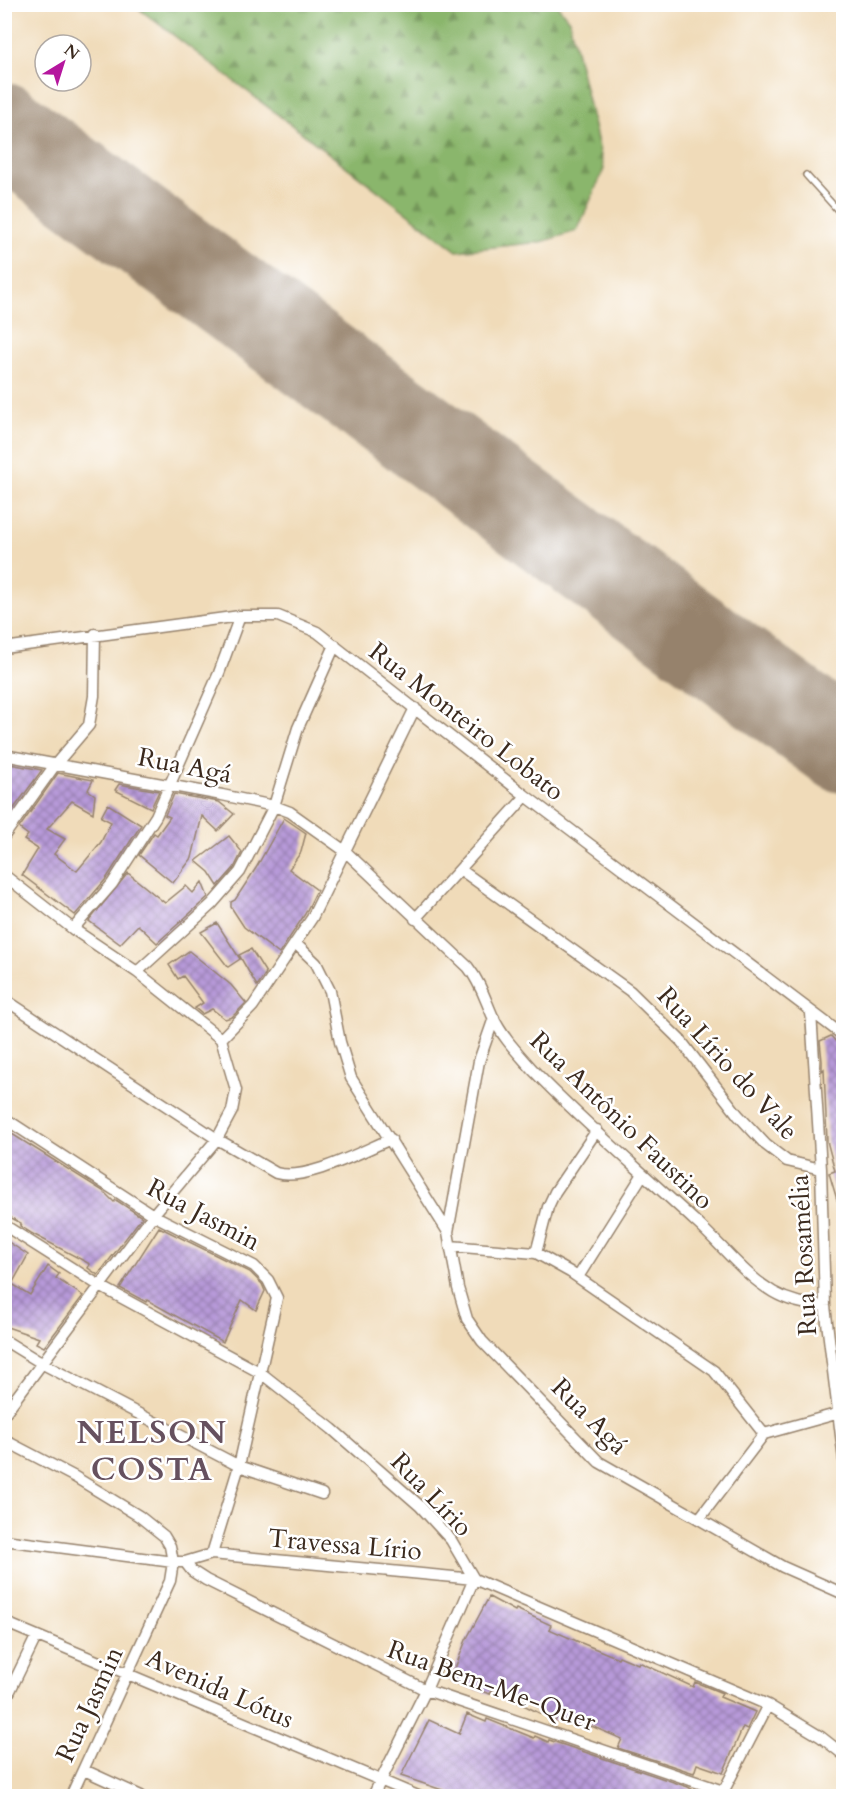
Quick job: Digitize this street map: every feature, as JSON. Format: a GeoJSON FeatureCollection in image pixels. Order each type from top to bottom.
{"type":"FeatureCollection","features":[{"type":"Feature","properties":{"kind":"street","name":"Rua Monteiro Lobato"},"geometry":{"type":"LineString","coordinates":[[4,648],[240,616],[278,616],[317,632],[526,796],[843,1036]]}},
{"type":"Feature","properties":{"kind":"street"},"geometry":{"type":"LineString","coordinates":[[73,929],[126,865],[156,816],[240,616]]}},
{"type":"Feature","properties":{"kind":"street"},"geometry":{"type":"LineString","coordinates":[[4,836],[55,765],[89,725],[94,696],[95,634]]}},
{"type":"Feature","properties":{"kind":"street"},"geometry":{"type":"LineString","coordinates":[[137,972],[212,904],[240,872],[274,806],[298,728],[335,645]]}},
{"type":"Feature","properties":{"kind":"street"},"geometry":{"type":"LineString","coordinates":[[221,1039],[253,1006],[312,918],[414,708]]}},
{"type":"Feature","properties":{"kind":"street","name":"Rua Agá"},"geometry":{"type":"LineString","coordinates":[[4,755],[171,784],[274,806],[290,812],[345,851]]}},
{"type":"Feature","properties":{"kind":"street"},"geometry":{"type":"LineString","coordinates":[[415,919],[526,796]]}},
{"type":"Feature","properties":{"kind":"street","name":"Rua Antônio Faustino"},"geometry":{"type":"LineString","coordinates":[[345,851],[468,967],[478,979],[494,1018],[508,1042],[532,1069],[705,1230],[737,1264],[773,1292],[803,1305],[825,1306]]}},
{"type":"Feature","properties":{"kind":"street","name":"Rua Lírio do Vale"},"geometry":{"type":"LineString","coordinates":[[461,870],[630,991],[681,1041],[738,1115],[766,1145],[787,1161],[821,1169]]}},
{"type":"Feature","properties":{"kind":"street"},"geometry":{"type":"LineString","coordinates":[[4,875],[73,929],[137,972],[221,1039],[236,1090],[232,1111],[217,1139],[153,1215],[4,1414]]}},
{"type":"Feature","properties":{"kind":"street","name":"Rua Agá"},"geometry":{"type":"LineString","coordinates":[[295,943],[316,963],[330,991],[340,1042],[351,1078],[448,1232]]}},
{"type":"Feature","properties":{"kind":"street"},"geometry":{"type":"LineString","coordinates":[[4,999],[217,1139],[286,1177],[310,1171],[391,1139]]}},
{"type":"Feature","properties":{"kind":"street","name":"Rua Rosamélia"},"geometry":{"type":"LineString","coordinates":[[811,1013],[821,1169],[825,1306],[843,1460]]}},
{"type":"Feature","properties":{"kind":"street","name":"Rua Agá"},"geometry":{"type":"LineString","coordinates":[[494,1018],[479,1061],[448,1232],[466,1319],[482,1341],[599,1462],[783,1567],[843,1594]]}},
{"type":"Feature","properties":{"kind":"street","name":"Rua Jasmin"},"geometry":{"type":"LineString","coordinates":[[4,1118],[153,1215],[254,1266],[268,1280],[277,1298],[239,1466],[212,1554]]}},
{"type":"Feature","properties":{"kind":"street"},"geometry":{"type":"LineString","coordinates":[[536,1254],[548,1208],[555,1192],[597,1130]]}},
{"type":"Feature","properties":{"kind":"street"},"geometry":{"type":"LineString","coordinates":[[578,1277],[643,1174]]}},
{"type":"Feature","properties":{"kind":"street","name":"Rua Lírio"},"geometry":{"type":"LineString","coordinates":[[4,1225],[100,1286],[261,1373],[332,1429],[420,1506],[451,1540],[474,1579]]}},
{"type":"Feature","properties":{"kind":"street"},"geometry":{"type":"LineString","coordinates":[[450,1246],[536,1254],[578,1277],[714,1371],[764,1434]]}},
{"type":"Feature","properties":{"kind":"street"},"geometry":{"type":"LineString","coordinates":[[4,1340],[43,1364],[239,1466],[322,1494]]}},
{"type":"Feature","properties":{"kind":"street"},"geometry":{"type":"LineString","coordinates":[[699,1519],[764,1434],[836,1414]]}},
{"type":"Feature","properties":{"kind":"street"},"geometry":{"type":"LineString","coordinates":[[4,1440],[75,1477],[139,1516],[164,1536],[170,1546],[173,1562]]}},
{"type":"Feature","properties":{"kind":"street"},"geometry":{"type":"LineString","coordinates":[[4,1540],[173,1562],[185,1562],[212,1554]]}},
{"type":"Feature","properties":{"kind":"street","name":"Travessa Lírio"},"geometry":{"type":"LineString","coordinates":[[212,1554],[474,1579]]}},
{"type":"Feature","properties":{"kind":"street","name":"Rua Jasmin"},"geometry":{"type":"LineString","coordinates":[[71,1797],[170,1581],[173,1562]]}},
{"type":"Feature","properties":{"kind":"street","name":"Rua Bem-Me-Quer"},"geometry":{"type":"LineString","coordinates":[[185,1562],[192,1571],[206,1580],[426,1690],[724,1795]]}},
{"type":"Feature","properties":{"kind":"street"},"geometry":{"type":"LineString","coordinates":[[373,1797],[426,1690],[474,1579],[768,1705],[821,1737],[843,1755]]}},
{"type":"Feature","properties":{"kind":"street","name":"Avenida Lótus"},"geometry":{"type":"LineString","coordinates":[[4,1622],[128,1673],[380,1783],[418,1797]]}},
{"type":"Feature","properties":{"kind":"street"},"geometry":{"type":"LineString","coordinates":[[4,1703],[36,1637]]}},
{"type":"Feature","properties":{"kind":"street"},"geometry":{"type":"LineString","coordinates":[[724,1795],[768,1705]]}},
{"type":"Feature","properties":{"kind":"street"},"geometry":{"type":"LineString","coordinates":[[84,1770],[141,1797]]}},
{"type":"Feature","properties":{"kind":"lane"},"geometry":{"type":"LineString","coordinates":[[806,175],[843,217]]}},
{"type":"Feature","properties":{"kind":"green space"},"geometry":{"type":"Polygon","coordinates":[[[134,5],[557,5],[569,20],[604,169],[577,231],[541,242],[457,251],[134,5]]]}},
{"type":"Feature","properties":{"kind":"building"},"geometry":{"type":"Polygon","coordinates":[[[4,763],[42,770],[4,822],[4,763]]]}},
{"type":"Feature","properties":{"kind":"building"},"geometry":{"type":"Polygon","coordinates":[[[58,773],[93,780],[88,790],[95,795],[93,813],[72,801],[47,829],[65,839],[54,854],[77,871],[101,842],[111,822],[101,817],[108,804],[141,825],[106,879],[75,915],[22,875],[38,849],[24,840],[28,835],[19,828],[58,773]]]}},
{"type":"Feature","properties":{"kind":"building"},"geometry":{"type":"Polygon","coordinates":[[[119,784],[159,791],[151,808],[115,790],[119,784]]]}},
{"type":"Feature","properties":{"kind":"building"},"geometry":{"type":"Polygon","coordinates":[[[174,794],[219,802],[234,814],[218,831],[202,816],[192,858],[173,883],[139,855],[154,833],[157,835],[170,817],[165,815],[174,794]]]}},
{"type":"Feature","properties":{"kind":"building"},"geometry":{"type":"Polygon","coordinates":[[[284,818],[306,833],[301,852],[289,869],[317,890],[305,914],[279,954],[244,927],[231,907],[231,902],[235,900],[256,868],[284,818]]]}},
{"type":"Feature","properties":{"kind":"building"},"geometry":{"type":"Polygon","coordinates":[[[229,836],[242,852],[234,868],[218,886],[209,872],[196,861],[229,836]]]}},
{"type":"Feature","properties":{"kind":"building"},"geometry":{"type":"Polygon","coordinates":[[[128,873],[165,903],[186,886],[193,893],[202,882],[208,897],[157,943],[138,925],[120,944],[89,921],[128,873]]]}},
{"type":"Feature","properties":{"kind":"building"},"geometry":{"type":"Polygon","coordinates":[[[217,923],[240,959],[228,967],[201,932],[217,923]]]}},
{"type":"Feature","properties":{"kind":"building"},"geometry":{"type":"Polygon","coordinates":[[[251,949],[266,973],[257,986],[239,955],[251,949]]]}},
{"type":"Feature","properties":{"kind":"building"},"geometry":{"type":"Polygon","coordinates":[[[189,951],[231,985],[246,1003],[232,1017],[225,1019],[212,1009],[202,1014],[195,1008],[203,1003],[183,976],[178,979],[169,965],[189,951]]]}},
{"type":"Feature","properties":{"kind":"building"},"geometry":{"type":"Polygon","coordinates":[[[831,1036],[843,1050],[843,1213],[841,1213],[829,1173],[835,1171],[827,1141],[824,1069],[822,1071],[820,1041],[831,1036]]]}},
{"type":"Feature","properties":{"kind":"building"},"geometry":{"type":"Polygon","coordinates":[[[4,1129],[103,1191],[114,1202],[116,1200],[142,1217],[98,1275],[88,1268],[90,1264],[31,1233],[20,1226],[21,1223],[4,1214],[4,1129]]]}},
{"type":"Feature","properties":{"kind":"building"},"geometry":{"type":"Polygon","coordinates":[[[159,1227],[250,1272],[262,1284],[265,1291],[256,1310],[242,1300],[223,1342],[147,1300],[146,1302],[120,1288],[159,1227]]]}},
{"type":"Feature","properties":{"kind":"building"},"geometry":{"type":"Polygon","coordinates":[[[4,1239],[28,1255],[12,1284],[30,1295],[48,1266],[59,1274],[56,1278],[83,1296],[44,1347],[36,1343],[39,1338],[4,1326],[4,1239]]]}},
{"type":"Feature","properties":{"kind":"building"},"geometry":{"type":"Polygon","coordinates":[[[489,1597],[515,1611],[516,1609],[551,1625],[549,1629],[579,1642],[618,1658],[619,1656],[638,1664],[639,1662],[693,1687],[695,1682],[722,1693],[720,1697],[755,1712],[747,1729],[743,1727],[723,1773],[697,1764],[694,1773],[618,1748],[622,1739],[589,1725],[587,1730],[557,1716],[555,1721],[492,1689],[490,1694],[450,1681],[466,1640],[489,1597]]]}},
{"type":"Feature","properties":{"kind":"building"},"geometry":{"type":"Polygon","coordinates":[[[467,1714],[688,1787],[705,1797],[450,1797],[451,1793],[401,1776],[429,1720],[459,1734],[467,1714]]]}},
{"type":"Feature","properties":{"kind":"runway"},"geometry":{"type":"LineString","coordinates":[[4,129],[844,747]]}},
{"type":"Feature","properties":{"kind":"district","name":"NELSON COSTA"},"geometry":{"type":"Point","coordinates":[152,1450]}}]}
